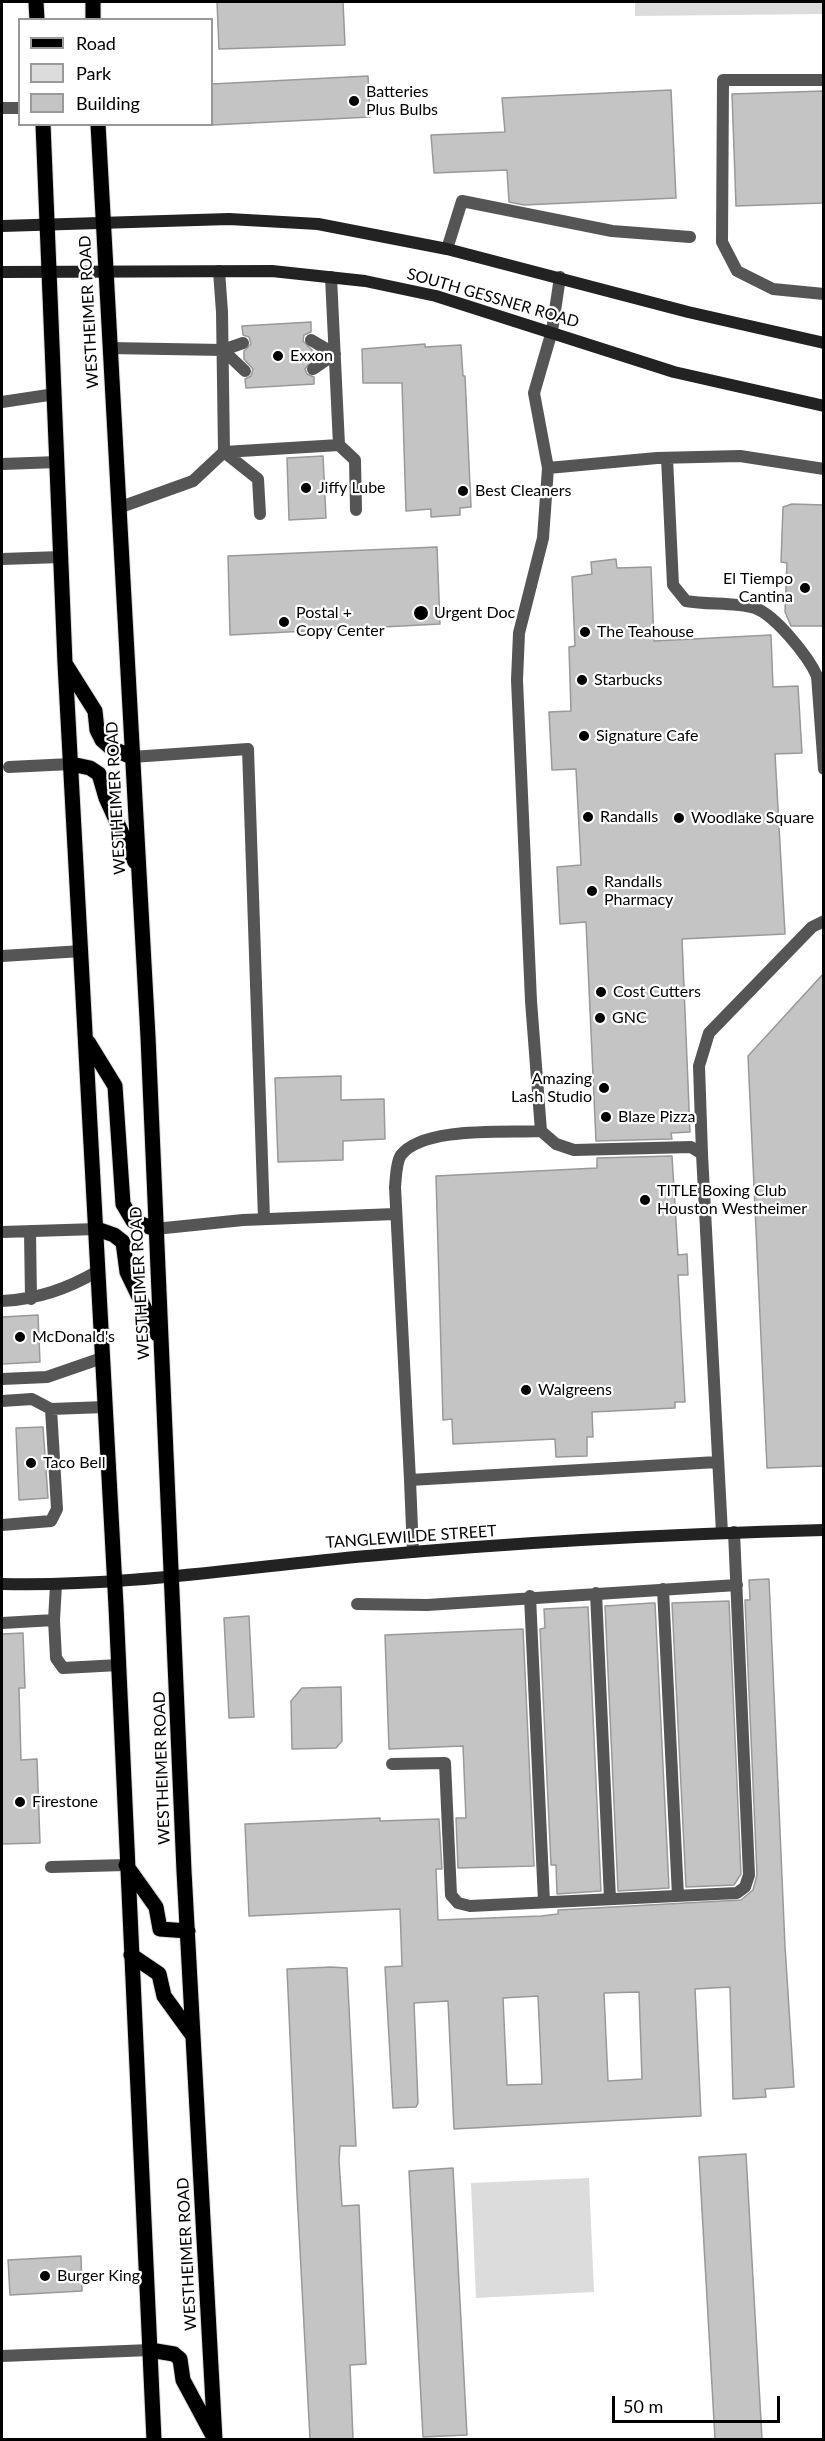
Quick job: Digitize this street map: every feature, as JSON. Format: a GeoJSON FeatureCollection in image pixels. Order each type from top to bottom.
{"type":"FeatureCollection","features":[{"type":"Feature","properties":{"kind":"main road"},"geometry":{"type":"LineString","coordinates":[[36,2],[37,18]]}},
{"type":"Feature","properties":{"kind":"main road"},"geometry":{"type":"LineString","coordinates":[[93,2],[93,18]]}},
{"type":"Feature","properties":{"kind":"main road"},"geometry":{"type":"LineString","coordinates":[[43,126],[51,272],[65,663],[119,1665],[126,1865],[154,2439]]}},
{"type":"Feature","properties":{"kind":"main road","name":"WESTHEIMER ROAD"},"geometry":{"type":"LineString","coordinates":[[98,126],[104,273],[138,870],[214,2439]]}},
{"type":"Feature","properties":{"kind":"main road","name":"SOUTH GESSNER ROAD"},"geometry":{"type":"LineString","coordinates":[[2,226],[49,226],[102,221],[229,219],[318,224],[447,249],[688,312],[824,343]]}},
{"type":"Feature","properties":{"kind":"main road","name":"SOUTH GESSNER ROAD"},"geometry":{"type":"LineString","coordinates":[[2,272],[272,271],[365,280],[436,296],[552,331],[674,372],[824,406]]}},
{"type":"Feature","properties":{"kind":"main road"},"geometry":{"type":"LineString","coordinates":[[65,663],[95,711],[97,730],[102,740],[111,748],[132,757]]}},
{"type":"Feature","properties":{"kind":"main road"},"geometry":{"type":"LineString","coordinates":[[71,764],[90,768],[99,774],[106,798],[138,870]]}},
{"type":"Feature","properties":{"kind":"main road"},"geometry":{"type":"LineString","coordinates":[[86,1040],[115,1086],[123,1204],[133,1221],[155,1229]]}},
{"type":"Feature","properties":{"kind":"main road"},"geometry":{"type":"LineString","coordinates":[[97,1228],[114,1235],[123,1242],[127,1254],[127,1272],[161,1342]]}},
{"type":"Feature","properties":{"kind":"main road","name":"TANGLEWILDE STREET"},"geometry":{"type":"LineString","coordinates":[[2,1584],[56,1585],[114,1582],[413,1552],[728,1533],[824,1530]]}},
{"type":"Feature","properties":{"kind":"main road"},"geometry":{"type":"LineString","coordinates":[[126,1865],[156,1907],[160,1929],[188,1931]]}},
{"type":"Feature","properties":{"kind":"main road"},"geometry":{"type":"LineString","coordinates":[[131,1955],[159,1974],[164,1996],[193,2036]]}},
{"type":"Feature","properties":{"kind":"main road"},"geometry":{"type":"LineString","coordinates":[[150,2350],[174,2354],[180,2360],[183,2380],[214,2439]]}},
{"type":"Feature","properties":{"kind":"street"},"geometry":{"type":"LineString","coordinates":[[824,81],[723,80],[722,242],[737,271],[773,289],[824,294]]}},
{"type":"Feature","properties":{"kind":"street"},"geometry":{"type":"LineString","coordinates":[[2,108],[18,108]]}},
{"type":"Feature","properties":{"kind":"street"},"geometry":{"type":"LineString","coordinates":[[447,249],[462,201],[612,231],[690,237]]}},
{"type":"Feature","properties":{"kind":"street"},"geometry":{"type":"LineString","coordinates":[[219,271],[224,452]]}},
{"type":"Feature","properties":{"kind":"street"},"geometry":{"type":"LineString","coordinates":[[331,277],[339,445],[355,460],[356,510]]}},
{"type":"Feature","properties":{"kind":"street"},"geometry":{"type":"LineString","coordinates":[[541,1131],[530,990],[517,680],[519,633],[543,538],[548,468],[534,393],[552,331],[560,277]]}},
{"type":"Feature","properties":{"kind":"street"},"geometry":{"type":"LineString","coordinates":[[311,340],[335,354]]}},
{"type":"Feature","properties":{"kind":"street"},"geometry":{"type":"LineString","coordinates":[[109,348],[223,351],[243,343]]}},
{"type":"Feature","properties":{"kind":"street"},"geometry":{"type":"LineString","coordinates":[[223,351],[245,371]]}},
{"type":"Feature","properties":{"kind":"street"},"geometry":{"type":"LineString","coordinates":[[313,369],[335,354]]}},
{"type":"Feature","properties":{"kind":"street"},"geometry":{"type":"LineString","coordinates":[[2,402],[55,394]]}},
{"type":"Feature","properties":{"kind":"street"},"geometry":{"type":"LineString","coordinates":[[118,508],[193,481],[224,452],[339,445]]}},
{"type":"Feature","properties":{"kind":"street"},"geometry":{"type":"LineString","coordinates":[[224,452],[258,479],[260,514]]}},
{"type":"Feature","properties":{"kind":"street"},"geometry":{"type":"LineString","coordinates":[[548,468],[667,458],[740,456],[824,469]]}},
{"type":"Feature","properties":{"kind":"street"},"geometry":{"type":"LineString","coordinates":[[667,458],[673,585],[686,601],[753,608],[766,612],[812,664],[820,675],[824,769]]}},
{"type":"Feature","properties":{"kind":"street"},"geometry":{"type":"LineString","coordinates":[[2,464],[57,462]]}},
{"type":"Feature","properties":{"kind":"street"},"geometry":{"type":"LineString","coordinates":[[2,559],[61,557]]}},
{"type":"Feature","properties":{"kind":"street"},"geometry":{"type":"LineString","coordinates":[[132,757],[248,749],[264,1219]]}},
{"type":"Feature","properties":{"kind":"street"},"geometry":{"type":"LineString","coordinates":[[9,767],[71,764]]}},
{"type":"Feature","properties":{"kind":"street"},"geometry":{"type":"LineString","coordinates":[[392,1764],[445,1763],[452,1895],[459,1903],[470,1906],[737,1893],[745,1887],[749,1875],[737,1585],[717,1462],[699,1066],[709,1033],[812,927],[824,921]]}},
{"type":"Feature","properties":{"kind":"street"},"geometry":{"type":"LineString","coordinates":[[2,956],[82,951]]}},
{"type":"Feature","properties":{"kind":"street"},"geometry":{"type":"LineString","coordinates":[[413,1552],[394,1187],[400,1156],[416,1144],[440,1136],[541,1131],[556,1144],[574,1150],[691,1147],[702,1154]]}},
{"type":"Feature","properties":{"kind":"street"},"geometry":{"type":"LineString","coordinates":[[155,1229],[264,1219],[396,1214]]}},
{"type":"Feature","properties":{"kind":"street"},"geometry":{"type":"LineString","coordinates":[[2,1232],[97,1228]]}},
{"type":"Feature","properties":{"kind":"street"},"geometry":{"type":"LineString","coordinates":[[30,1231],[31,1299]]}},
{"type":"Feature","properties":{"kind":"street"},"geometry":{"type":"LineString","coordinates":[[2,1301],[31,1299],[58,1291],[98,1271]]}},
{"type":"Feature","properties":{"kind":"street"},"geometry":{"type":"LineString","coordinates":[[2,1379],[47,1377],[102,1358]]}},
{"type":"Feature","properties":{"kind":"street"},"geometry":{"type":"LineString","coordinates":[[2,1401],[32,1399],[51,1409],[105,1407]]}},
{"type":"Feature","properties":{"kind":"street"},"geometry":{"type":"LineString","coordinates":[[2,1525],[46,1523],[55,1516],[57,1509],[51,1409]]}},
{"type":"Feature","properties":{"kind":"street"},"geometry":{"type":"LineString","coordinates":[[410,1479],[717,1462]]}},
{"type":"Feature","properties":{"kind":"street"},"geometry":{"type":"LineString","coordinates":[[56,1585],[54,1620],[56,1658],[63,1668],[119,1665]]}},
{"type":"Feature","properties":{"kind":"street"},"geometry":{"type":"LineString","coordinates":[[357,1604],[427,1605],[530,1596],[737,1585]]}},
{"type":"Feature","properties":{"kind":"street"},"geometry":{"type":"LineString","coordinates":[[663,1588],[678,1896]]}},
{"type":"Feature","properties":{"kind":"street"},"geometry":{"type":"LineString","coordinates":[[596,1593],[610,1899]]}},
{"type":"Feature","properties":{"kind":"street"},"geometry":{"type":"LineString","coordinates":[[530,1596],[544,1902]]}},
{"type":"Feature","properties":{"kind":"street"},"geometry":{"type":"LineString","coordinates":[[2,1623],[54,1620]]}},
{"type":"Feature","properties":{"kind":"street"},"geometry":{"type":"LineString","coordinates":[[51,1867],[126,1865]]}},
{"type":"Feature","properties":{"kind":"street"},"geometry":{"type":"LineString","coordinates":[[2,2356],[150,2350]]}},
{"type":"Feature","properties":{"kind":"green space"},"geometry":{"type":"Polygon","coordinates":[[[635,2],[823,2],[823,14],[635,16],[635,2]]]}},
{"type":"Feature","properties":{"kind":"green space"},"geometry":{"type":"Polygon","coordinates":[[[589,2178],[594,2292],[476,2298],[471,2183],[589,2178]]]}},
{"type":"Feature","properties":{"kind":"building"},"geometry":{"type":"Polygon","coordinates":[[[217,2],[343,2],[345,45],[219,49],[217,2]]]}},
{"type":"Feature","properties":{"kind":"building"},"geometry":{"type":"Polygon","coordinates":[[[368,76],[370,117],[213,125],[213,84],[368,76]]]}},
{"type":"Feature","properties":{"kind":"building"},"geometry":{"type":"Polygon","coordinates":[[[671,90],[676,198],[524,205],[509,202],[507,170],[434,173],[431,135],[505,132],[502,98],[671,90]]]}},
{"type":"Feature","properties":{"kind":"building"},"geometry":{"type":"Polygon","coordinates":[[[824,91],[824,203],[736,206],[732,94],[824,91]]]}},
{"type":"Feature","properties":{"kind":"building","name":"Exxon"},"geometry":{"type":"Polygon","coordinates":[[[311,322],[311,332],[304,335],[303,341],[312,350],[313,359],[305,369],[307,374],[314,377],[314,384],[246,388],[245,379],[251,376],[253,369],[244,359],[244,351],[251,344],[249,337],[243,335],[242,326],[311,322]]]}},
{"type":"Feature","properties":{"kind":"building"},"geometry":{"type":"Polygon","coordinates":[[[425,344],[425,347],[461,345],[463,376],[465,376],[471,507],[460,508],[460,515],[431,517],[431,509],[406,511],[402,383],[363,383],[362,349],[425,344]]]}},
{"type":"Feature","properties":{"kind":"building","name":"Jiffy Lube"},"geometry":{"type":"Polygon","coordinates":[[[323,456],[326,518],[289,520],[287,458],[323,456]]]}},
{"type":"Feature","properties":{"kind":"building","name":"El Tiempo Cantina"},"geometry":{"type":"Polygon","coordinates":[[[792,504],[824,505],[824,626],[791,626],[785,612],[787,563],[781,562],[783,507],[792,504]]]}},
{"type":"Feature","properties":{"kind":"building"},"geometry":{"type":"Polygon","coordinates":[[[437,547],[440,624],[230,635],[228,556],[437,547]]]}},
{"type":"Feature","properties":{"kind":"building","name":"Woodlake Square"},"geometry":{"type":"Polygon","coordinates":[[[616,559],[617,568],[651,567],[654,641],[771,635],[773,687],[798,686],[802,753],[775,754],[785,934],[682,939],[690,1132],[671,1133],[672,1139],[596,1141],[586,922],[560,924],[557,867],[581,865],[576,769],[552,770],[549,712],[571,711],[569,647],[575,646],[572,577],[592,574],[591,562],[616,559]]]}},
{"type":"Feature","properties":{"kind":"building"},"geometry":{"type":"Polygon","coordinates":[[[824,973],[824,1466],[767,1468],[748,1056],[824,973]]]}},
{"type":"Feature","properties":{"kind":"building"},"geometry":{"type":"Polygon","coordinates":[[[341,1076],[341,1100],[384,1099],[385,1139],[343,1141],[343,1160],[278,1162],[275,1078],[341,1076]]]}},
{"type":"Feature","properties":{"kind":"building"},"geometry":{"type":"Polygon","coordinates":[[[672,1156],[678,1255],[687,1254],[688,1275],[678,1275],[685,1402],[675,1402],[675,1408],[592,1412],[593,1437],[587,1437],[587,1456],[556,1457],[555,1439],[453,1444],[452,1419],[443,1420],[436,1176],[597,1168],[597,1158],[672,1156]]]}},
{"type":"Feature","properties":{"kind":"building","name":"McDonald's"},"geometry":{"type":"Polygon","coordinates":[[[38,1315],[40,1362],[2,1364],[2,1317],[38,1315]]]}},
{"type":"Feature","properties":{"kind":"building","name":"Taco Bell"},"geometry":{"type":"Polygon","coordinates":[[[43,1427],[48,1498],[19,1500],[16,1428],[43,1427]]]}},
{"type":"Feature","properties":{"kind":"building"},"geometry":{"type":"Polygon","coordinates":[[[769,1579],[785,1946],[794,2087],[765,2089],[766,2097],[733,2099],[730,1987],[695,1989],[701,2116],[454,2129],[448,2001],[414,2003],[418,2103],[416,2107],[393,2108],[385,1967],[402,1966],[400,1909],[249,1916],[245,1824],[380,1818],[380,1821],[439,1819],[442,1869],[436,1869],[438,1920],[541,1916],[558,1914],[558,1910],[741,1900],[753,1890],[757,1875],[745,1600],[750,1600],[749,1580],[769,1579]],[[639,1992],[604,1993],[608,2081],[642,2079],[639,1992]],[[538,1996],[503,1998],[507,2085],[542,2084],[538,1996]]]}},
{"type":"Feature","properties":{"kind":"building"},"geometry":{"type":"Polygon","coordinates":[[[729,1601],[741,1874],[734,1885],[686,1887],[672,1603],[729,1601]]]}},
{"type":"Feature","properties":{"kind":"building"},"geometry":{"type":"Polygon","coordinates":[[[655,1603],[669,1888],[618,1891],[605,1606],[655,1603]]]}},
{"type":"Feature","properties":{"kind":"building"},"geometry":{"type":"Polygon","coordinates":[[[588,1607],[601,1891],[557,1894],[556,1865],[551,1865],[540,1629],[545,1628],[544,1609],[588,1607]]]}},
{"type":"Feature","properties":{"kind":"building"},"geometry":{"type":"Polygon","coordinates":[[[249,1616],[254,1717],[229,1718],[224,1618],[249,1616]]]}},
{"type":"Feature","properties":{"kind":"building"},"geometry":{"type":"Polygon","coordinates":[[[523,1629],[534,1866],[458,1868],[456,1818],[466,1818],[463,1746],[389,1749],[385,1635],[523,1629]]]}},
{"type":"Feature","properties":{"kind":"building"},"geometry":{"type":"Polygon","coordinates":[[[23,1633],[25,1688],[19,1688],[21,1760],[37,1759],[40,1843],[2,1844],[2,1634],[23,1633]]]}},
{"type":"Feature","properties":{"kind":"building"},"geometry":{"type":"Polygon","coordinates":[[[341,1687],[342,1741],[336,1748],[292,1749],[291,1701],[302,1688],[341,1687]]]}},
{"type":"Feature","properties":{"kind":"building"},"geometry":{"type":"Polygon","coordinates":[[[347,1968],[356,2146],[340,2146],[342,2206],[359,2205],[366,2364],[350,2365],[353,2439],[310,2439],[297,2193],[287,1969],[347,1968]]]}},
{"type":"Feature","properties":{"kind":"building"},"geometry":{"type":"Polygon","coordinates":[[[746,2154],[762,2439],[715,2439],[699,2157],[746,2154]]]}},
{"type":"Feature","properties":{"kind":"building"},"geometry":{"type":"Polygon","coordinates":[[[453,2168],[467,2435],[423,2437],[409,2171],[453,2168]]]}},
{"type":"Feature","properties":{"kind":"building","name":"Burger King"},"geometry":{"type":"Polygon","coordinates":[[[81,2256],[82,2291],[10,2295],[8,2260],[81,2256]]]}},
{"type":"Feature","properties":{"kind":"place","name":"Batteries Plus Bulbs"},"geometry":{"type":"Point","coordinates":[354,101]}},
{"type":"Feature","properties":{"kind":"place","name":"Exxon"},"geometry":{"type":"Point","coordinates":[278,356]}},
{"type":"Feature","properties":{"kind":"place","name":"Jiffy Lube"},"geometry":{"type":"Point","coordinates":[306,488]}},
{"type":"Feature","properties":{"kind":"place","name":"Best Cleaners"},"geometry":{"type":"Point","coordinates":[463,491]}},
{"type":"Feature","properties":{"kind":"place","name":"El Tiempo Cantina"},"geometry":{"type":"Point","coordinates":[805,588]}},
{"type":"Feature","properties":{"kind":"place","name":"Urgent Doc"},"geometry":{"type":"Point","coordinates":[421,613]}},
{"type":"Feature","properties":{"kind":"place","name":"Postal + Copy Center"},"geometry":{"type":"Point","coordinates":[284,622]}},
{"type":"Feature","properties":{"kind":"place","name":"The Teahouse"},"geometry":{"type":"Point","coordinates":[585,632]}},
{"type":"Feature","properties":{"kind":"place","name":"Starbucks"},"geometry":{"type":"Point","coordinates":[582,680]}},
{"type":"Feature","properties":{"kind":"place","name":"Signature Cafe"},"geometry":{"type":"Point","coordinates":[584,736]}},
{"type":"Feature","properties":{"kind":"place","name":"Randalls"},"geometry":{"type":"Point","coordinates":[588,817]}},
{"type":"Feature","properties":{"kind":"place","name":"Woodlake Square"},"geometry":{"type":"Point","coordinates":[679,818]}},
{"type":"Feature","properties":{"kind":"place","name":"Randalls Pharmacy"},"geometry":{"type":"Point","coordinates":[592,891]}},
{"type":"Feature","properties":{"kind":"place","name":"Cost Cutters"},"geometry":{"type":"Point","coordinates":[601,992]}},
{"type":"Feature","properties":{"kind":"place","name":"GNC"},"geometry":{"type":"Point","coordinates":[600,1018]}},
{"type":"Feature","properties":{"kind":"place","name":"Amazing Lash Studio"},"geometry":{"type":"Point","coordinates":[604,1088]}},
{"type":"Feature","properties":{"kind":"place","name":"Blaze Pizza"},"geometry":{"type":"Point","coordinates":[606,1117]}},
{"type":"Feature","properties":{"kind":"place","name":"TITLE Boxing Club Houston Westheimer"},"geometry":{"type":"Point","coordinates":[645,1200]}},
{"type":"Feature","properties":{"kind":"place","name":"McDonald's"},"geometry":{"type":"Point","coordinates":[20,1337]}},
{"type":"Feature","properties":{"kind":"place","name":"Walgreens"},"geometry":{"type":"Point","coordinates":[526,1390]}},
{"type":"Feature","properties":{"kind":"place","name":"Taco Bell"},"geometry":{"type":"Point","coordinates":[31,1463]}},
{"type":"Feature","properties":{"kind":"place","name":"Firestone"},"geometry":{"type":"Point","coordinates":[20,1802]}},
{"type":"Feature","properties":{"kind":"place","name":"Burger King"},"geometry":{"type":"Point","coordinates":[45,2276]}}]}
